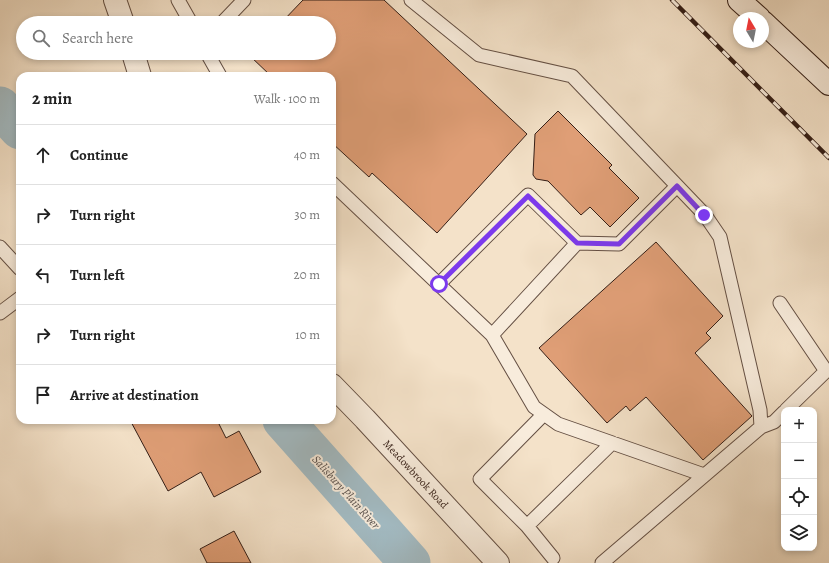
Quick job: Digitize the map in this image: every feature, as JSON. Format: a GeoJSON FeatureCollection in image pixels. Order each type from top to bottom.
{"type":"FeatureCollection","features":[{"type":"Feature","properties":{"kind":"street"},"geometry":{"type":"LineString","coordinates":[[115,0],[121,16]]}},
{"type":"Feature","properties":{"kind":"street"},"geometry":{"type":"LineString","coordinates":[[739,0],[752,12]]}},
{"type":"Feature","properties":{"kind":"street"},"geometry":{"type":"LineString","coordinates":[[769,28],[829,84]]}},
{"type":"Feature","properties":{"kind":"street"},"geometry":{"type":"LineString","coordinates":[[134,60],[139,72]]}},
{"type":"Feature","properties":{"kind":"street","name":"Meadowbrook Road"},"geometry":{"type":"LineString","coordinates":[[336,389],[498,563]]}},
{"type":"Feature","properties":{"kind":"lane"},"geometry":{"type":"LineString","coordinates":[[178,0],[187,16]]}},
{"type":"Feature","properties":{"kind":"lane"},"geometry":{"type":"LineString","coordinates":[[229,16],[244,0]]}},
{"type":"Feature","properties":{"kind":"lane"},"geometry":{"type":"LineString","coordinates":[[411,0],[479,55],[572,76],[704,215],[720,237],[760,410],[761,427]]}},
{"type":"Feature","properties":{"kind":"lane"},"geometry":{"type":"LineString","coordinates":[[211,60],[218,72]]}},
{"type":"Feature","properties":{"kind":"lane"},"geometry":{"type":"LineString","coordinates":[[439,284],[528,196],[577,243],[619,244],[677,186]]}},
{"type":"Feature","properties":{"kind":"lane"},"geometry":{"type":"LineString","coordinates":[[336,187],[492,335],[534,407],[558,424],[704,475]]}},
{"type":"Feature","properties":{"kind":"lane"},"geometry":{"type":"LineString","coordinates":[[492,335],[577,243]]}},
{"type":"Feature","properties":{"kind":"lane"},"geometry":{"type":"LineString","coordinates":[[0,247],[16,265]]}},
{"type":"Feature","properties":{"kind":"lane"},"geometry":{"type":"LineString","coordinates":[[0,313],[16,301]]}},
{"type":"Feature","properties":{"kind":"lane"},"geometry":{"type":"LineString","coordinates":[[780,303],[826,371],[789,407]]}},
{"type":"Feature","properties":{"kind":"lane"},"geometry":{"type":"LineString","coordinates":[[544,414],[480,478],[527,526],[553,561]]}},
{"type":"Feature","properties":{"kind":"lane"},"geometry":{"type":"LineString","coordinates":[[602,563],[761,427],[774,422],[781,415]]}},
{"type":"Feature","properties":{"kind":"lane"},"geometry":{"type":"LineString","coordinates":[[527,526],[612,443]]}},
{"type":"Feature","properties":{"kind":"building"},"geometry":{"type":"Polygon","coordinates":[[[303,0],[384,0],[527,134],[437,233],[372,173],[369,177],[336,147],[336,72],[267,72],[254,60],[336,60],[336,16],[288,16],[303,0]]]}},
{"type":"Feature","properties":{"kind":"building"},"geometry":{"type":"Polygon","coordinates":[[[558,111],[612,165],[609,168],[639,198],[610,227],[590,207],[581,215],[548,181],[536,179],[533,175],[535,134],[558,111]]]}},
{"type":"Feature","properties":{"kind":"building"},"geometry":{"type":"Polygon","coordinates":[[[656,242],[723,316],[706,333],[711,338],[695,353],[752,416],[703,460],[646,397],[630,411],[626,406],[607,423],[539,348],[656,242]]]}},
{"type":"Feature","properties":{"kind":"building"},"geometry":{"type":"Polygon","coordinates":[[[132,424],[219,424],[226,438],[239,431],[261,472],[214,497],[201,472],[168,491],[132,424]]]}},
{"type":"Feature","properties":{"kind":"building"},"geometry":{"type":"Polygon","coordinates":[[[234,531],[251,563],[207,563],[200,549],[234,531]]]}},
{"type":"Feature","properties":{"kind":"waterway","name":"Salisbury Plain River"},"geometry":{"type":"LineString","coordinates":[[0,107],[16,125]]}},
{"type":"Feature","properties":{"kind":"waterway","name":"Salisbury Plain River"},"geometry":{"type":"LineString","coordinates":[[287,424],[410,563]]}},
{"type":"Feature","properties":{"kind":"railway"},"geometry":{"type":"LineString","coordinates":[[672,0],[829,158]]}},
{"type":"Feature","properties":{"kind":"route"},"geometry":{"type":"LineString","coordinates":[[439,284],[528,196],[577,243],[619,244],[677,186],[704,215]]}}]}
